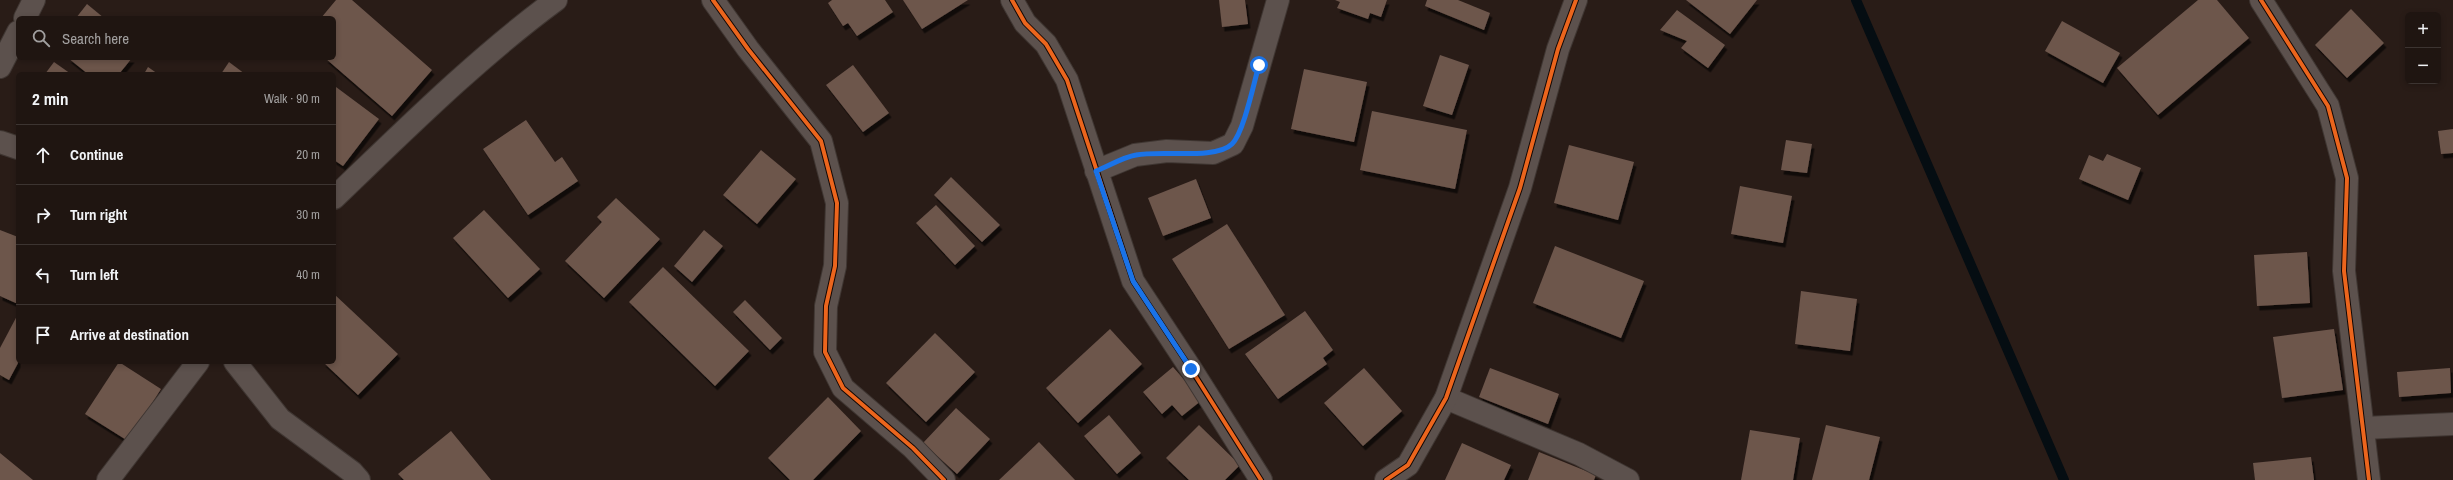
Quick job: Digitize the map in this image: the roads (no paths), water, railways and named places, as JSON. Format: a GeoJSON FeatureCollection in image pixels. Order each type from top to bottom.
{"type":"FeatureCollection","features":[{"type":"Feature","properties":{"kind":"street"},"geometry":{"type":"LineString","coordinates":[[26,16],[34,0]]}},
{"type":"Feature","properties":{"kind":"street"},"geometry":{"type":"LineString","coordinates":[[336,196],[416,119],[529,20],[556,0]]}},
{"type":"Feature","properties":{"kind":"street"},"geometry":{"type":"LineString","coordinates":[[713,0],[748,49],[821,141],[837,203],[835,266],[826,306],[825,352],[843,388],[913,448],[944,480]]}},
{"type":"Feature","properties":{"kind":"street"},"geometry":{"type":"LineString","coordinates":[[1012,0],[1025,23],[1046,44],[1068,80],[1096,171],[1133,281],[1261,480]]}},
{"type":"Feature","properties":{"kind":"street"},"geometry":{"type":"LineString","coordinates":[[1096,171],[1135,155],[1167,152],[1213,153],[1232,144],[1242,126],[1278,0]]}},
{"type":"Feature","properties":{"kind":"street"},"geometry":{"type":"LineString","coordinates":[[1386,480],[1408,465],[1446,398],[1520,188],[1558,49],[1576,0]]}},
{"type":"Feature","properties":{"kind":"street"},"geometry":{"type":"LineString","coordinates":[[2261,0],[2328,106],[2347,178],[2344,271],[2364,428],[2369,480]]}},
{"type":"Feature","properties":{"kind":"street"},"geometry":{"type":"LineString","coordinates":[[0,67],[16,36]]}},
{"type":"Feature","properties":{"kind":"street"},"geometry":{"type":"LineString","coordinates":[[0,142],[16,147]]}},
{"type":"Feature","properties":{"kind":"street"},"geometry":{"type":"LineString","coordinates":[[108,480],[196,364]]}},
{"type":"Feature","properties":{"kind":"street"},"geometry":{"type":"LineString","coordinates":[[237,364],[280,419],[352,472],[359,480]]}},
{"type":"Feature","properties":{"kind":"street"},"geometry":{"type":"LineString","coordinates":[[1446,398],[1579,454],[1628,480]]}},
{"type":"Feature","properties":{"kind":"street"},"geometry":{"type":"LineString","coordinates":[[2364,428],[2453,424]]}},
{"type":"Feature","properties":{"kind":"waterway"},"geometry":{"type":"LineString","coordinates":[[1856,0],[2064,480]]}}]}
